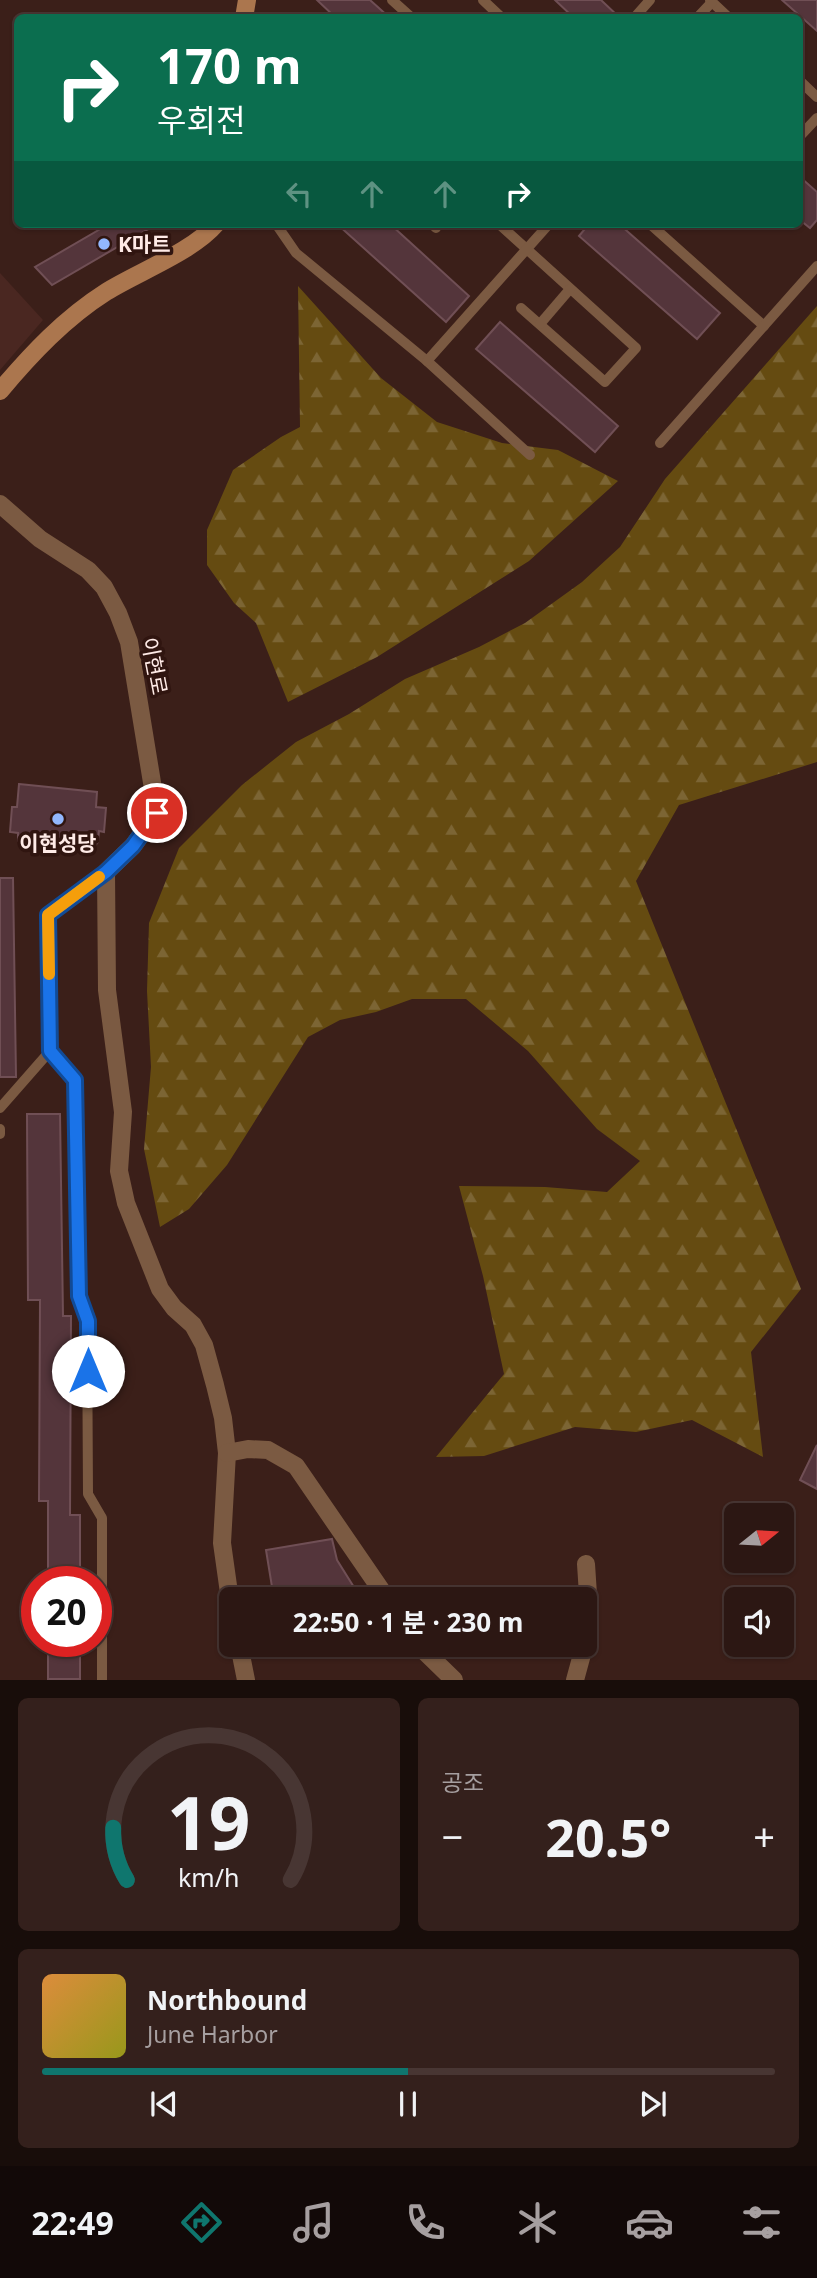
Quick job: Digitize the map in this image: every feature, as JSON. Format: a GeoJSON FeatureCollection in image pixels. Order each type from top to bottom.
{"type":"FeatureCollection","features":[{"type":"Feature","properties":{"kind":"street"},"geometry":{"type":"LineString","coordinates":[[0,391],[74,313],[198,240],[212,228]]}},
{"type":"Feature","properties":{"kind":"street","name":"이현로"},"geometry":{"type":"LineString","coordinates":[[0,504],[40,539],[88,569],[104,587],[118,612],[129,642],[157,813],[133,846],[106,872]]}},
{"type":"Feature","properties":{"kind":"street"},"geometry":{"type":"LineString","coordinates":[[106,872],[107,990],[123,1112],[119,1171],[126,1203],[160,1289],[193,1325],[204,1345],[223,1418],[227,1453],[222,1543],[228,1587]]}},
{"type":"Feature","properties":{"kind":"street"},"geometry":{"type":"LineString","coordinates":[[227,1453],[248,1449],[268,1450],[296,1466],[379,1587]]}},
{"type":"Feature","properties":{"kind":"street"},"geometry":{"type":"LineString","coordinates":[[575,1679],[590,1625],[586,1563]]}},
{"type":"Feature","properties":{"kind":"street"},"geometry":{"type":"LineString","coordinates":[[241,1657],[246,1679]]}},
{"type":"Feature","properties":{"kind":"street"},"geometry":{"type":"LineString","coordinates":[[431,1657],[454,1679]]}},
{"type":"Feature","properties":{"kind":"lane"},"geometry":{"type":"LineString","coordinates":[[392,0],[408,14]]}},
{"type":"Feature","properties":{"kind":"lane"},"geometry":{"type":"LineString","coordinates":[[483,0],[498,14]]}},
{"type":"Feature","properties":{"kind":"lane"},"geometry":{"type":"LineString","coordinates":[[638,14],[650,0]]}},
{"type":"Feature","properties":{"kind":"lane"},"geometry":{"type":"LineString","coordinates":[[711,1],[725,14]]}},
{"type":"Feature","properties":{"kind":"lane"},"geometry":{"type":"LineString","coordinates":[[803,84],[817,97]]}},
{"type":"Feature","properties":{"kind":"lane"},"geometry":{"type":"LineString","coordinates":[[803,133],[817,118]]}},
{"type":"Feature","properties":{"kind":"lane"},"geometry":{"type":"LineString","coordinates":[[279,228],[296,253],[427,361],[530,455]]}},
{"type":"Feature","properties":{"kind":"lane"},"geometry":{"type":"LineString","coordinates":[[503,228],[636,348],[605,382],[521,308]]}},
{"type":"Feature","properties":{"kind":"lane"},"geometry":{"type":"LineString","coordinates":[[427,361],[545,228]]}},
{"type":"Feature","properties":{"kind":"lane"},"geometry":{"type":"LineString","coordinates":[[654,228],[764,326]]}},
{"type":"Feature","properties":{"kind":"lane"},"geometry":{"type":"LineString","coordinates":[[660,443],[817,266]]}},
{"type":"Feature","properties":{"kind":"lane"},"geometry":{"type":"LineString","coordinates":[[540,324],[570,289]]}},
{"type":"Feature","properties":{"kind":"lane"},"geometry":{"type":"LineString","coordinates":[[102,1679],[102,1518],[89,1493],[88,1321],[79,1296],[75,1080],[50,1051],[48,915],[106,872]]}},
{"type":"Feature","properties":{"kind":"lane"},"geometry":{"type":"LineString","coordinates":[[0,1108],[50,1051]]}},
{"type":"Feature","properties":{"kind":"shaded area"},"geometry":{"type":"Polygon","coordinates":[[[0,273],[43,320],[0,370],[0,273]]]}},
{"type":"Feature","properties":{"kind":"green space"},"geometry":{"type":"Polygon","coordinates":[[[298,286],[381,378],[437,422],[502,443],[558,450],[618,481],[529,561],[377,657],[288,702],[256,623],[234,603],[207,565],[207,530],[233,470],[300,427],[298,286]]]}},
{"type":"Feature","properties":{"kind":"green space"},"geometry":{"type":"Polygon","coordinates":[[[817,306],[817,762],[679,805],[636,881],[801,1289],[751,1352],[763,1457],[692,1420],[636,1432],[575,1427],[484,1456],[436,1457],[504,1374],[483,1276],[459,1186],[545,1187],[607,1192],[640,1161],[597,1129],[528,1051],[466,999],[412,999],[376,1012],[340,1020],[308,1037],[227,1165],[189,1209],[160,1227],[144,1149],[151,1067],[147,991],[149,923],[179,848],[242,785],[296,742],[349,714],[405,679],[479,647],[525,623],[582,582],[620,547],[665,479],[817,306]]]}},
{"type":"Feature","properties":{"kind":"building"},"geometry":{"type":"Polygon","coordinates":[[[317,0],[370,0],[386,14],[332,14],[317,0]]]}},
{"type":"Feature","properties":{"kind":"building"},"geometry":{"type":"Polygon","coordinates":[[[555,0],[601,0],[616,14],[570,14],[555,0]]]}},
{"type":"Feature","properties":{"kind":"building"},"geometry":{"type":"Polygon","coordinates":[[[782,0],[817,0],[817,31],[803,19],[803,14],[798,14],[782,0]]]}},
{"type":"Feature","properties":{"kind":"building"},"geometry":{"type":"Polygon","coordinates":[[[803,180],[817,192],[817,220],[810,228],[803,222],[803,180]]]}},
{"type":"Feature","properties":{"kind":"building"},"geometry":{"type":"Polygon","coordinates":[[[102,228],[150,228],[52,285],[35,267],[102,228]]]}},
{"type":"Feature","properties":{"kind":"building"},"geometry":{"type":"Polygon","coordinates":[[[341,228],[394,228],[469,296],[446,322],[341,228]]]}},
{"type":"Feature","properties":{"kind":"building"},"geometry":{"type":"Polygon","coordinates":[[[586,228],[624,228],[720,313],[697,339],[579,236],[586,228]]]}},
{"type":"Feature","properties":{"kind":"building"},"geometry":{"type":"Polygon","coordinates":[[[500,322],[618,426],[595,452],[476,349],[500,322]]]}},
{"type":"Feature","properties":{"kind":"building","name":"이현성당"},"geometry":{"type":"Polygon","coordinates":[[[19,784],[97,792],[96,807],[106,808],[104,832],[99,831],[98,842],[92,849],[18,841],[18,833],[10,832],[12,807],[17,807],[19,784]]]}},
{"type":"Feature","properties":{"kind":"building"},"geometry":{"type":"Polygon","coordinates":[[[0,878],[13,878],[16,1077],[0,1077],[0,878]]]}},
{"type":"Feature","properties":{"kind":"building"},"geometry":{"type":"Polygon","coordinates":[[[27,1114],[60,1114],[63,1316],[71,1316],[70,1515],[80,1515],[80,1566],[48,1566],[48,1501],[39,1501],[40,1300],[28,1300],[27,1114]]]}},
{"type":"Feature","properties":{"kind":"building"},"geometry":{"type":"Polygon","coordinates":[[[817,1445],[817,1489],[800,1480],[817,1445]]]}},
{"type":"Feature","properties":{"kind":"building"},"geometry":{"type":"Polygon","coordinates":[[[332,1539],[337,1560],[354,1587],[272,1587],[266,1550],[332,1539]]]}},
{"type":"Feature","properties":{"kind":"building"},"geometry":{"type":"Polygon","coordinates":[[[48,1657],[80,1657],[80,1679],[48,1679],[48,1657]]]}},
{"type":"Feature","properties":{"kind":"slow traffic"},"geometry":{"type":"LineString","coordinates":[[49,974],[48,915],[99,877]]}},
{"type":"Feature","properties":{"kind":"place","name":"K마트"},"geometry":{"type":"Point","coordinates":[104,244]}},
{"type":"Feature","properties":{"kind":"place","name":"이현성당"},"geometry":{"type":"Point","coordinates":[58,819]}},
{"type":"Feature","properties":{"kind":"route"},"geometry":{"type":"LineString","coordinates":[[88,1371],[88,1321],[79,1296],[75,1080],[50,1051],[48,915],[106,872],[133,846],[157,813]]}}]}
